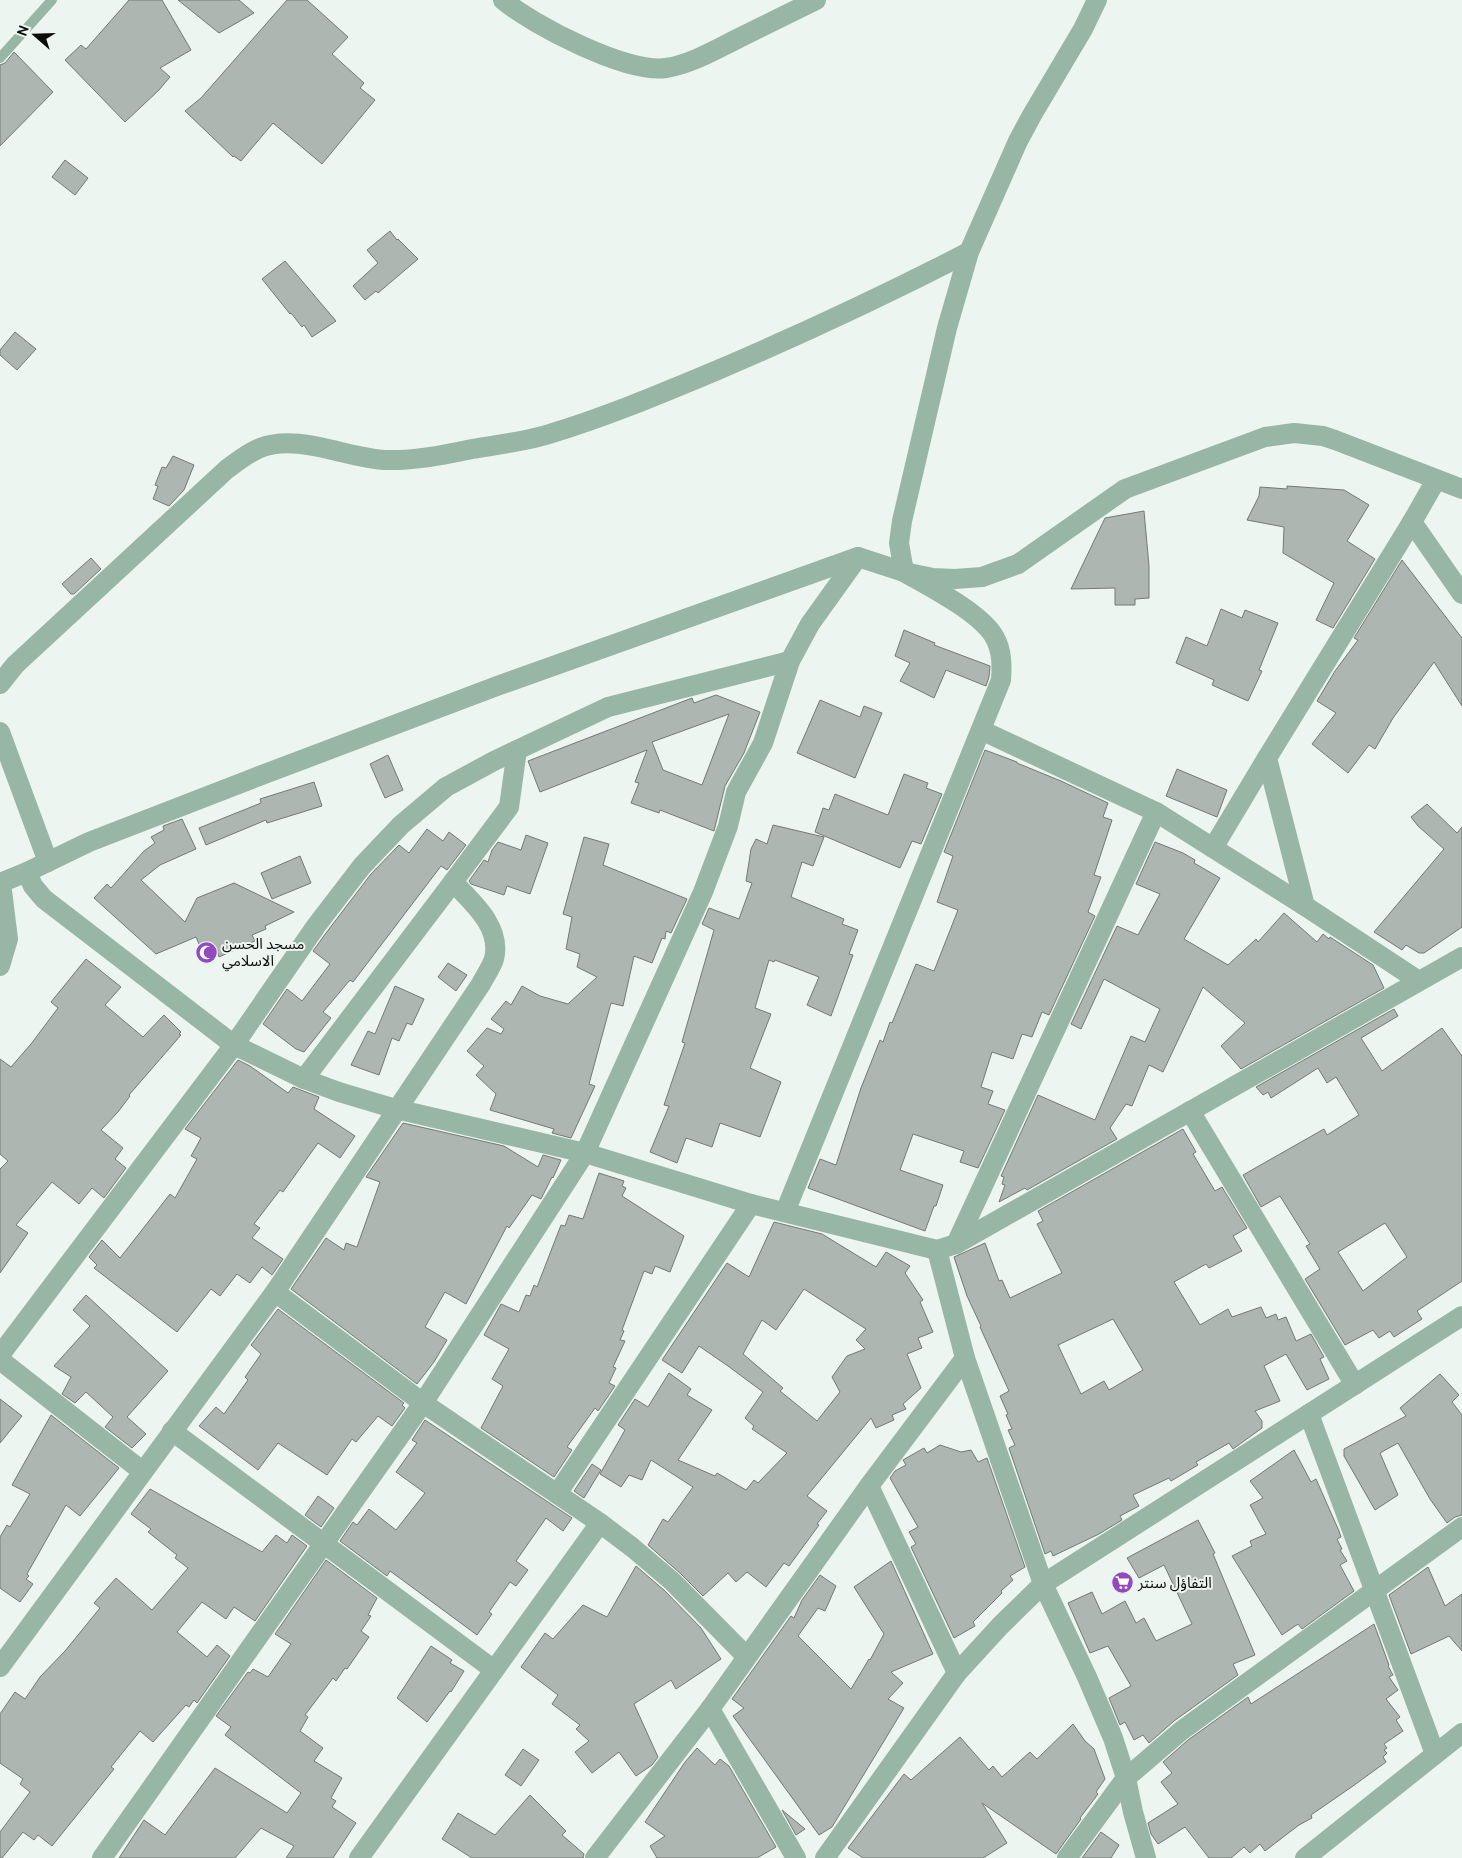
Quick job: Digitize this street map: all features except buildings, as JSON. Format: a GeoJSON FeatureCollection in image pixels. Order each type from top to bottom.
{"type":"FeatureCollection","features":[{"type":"Feature","properties":{"kind":"street"},"geometry":{"type":"LineString","coordinates":[[503,0],[516,11],[573,42],[639,66],[665,68],[696,59],[790,5],[816,0]]}},
{"type":"Feature","properties":{"kind":"street"},"geometry":{"type":"LineString","coordinates":[[785,1212],[1001,680],[1003,660],[995,637],[975,616],[904,572],[899,543],[902,521],[947,328],[969,252],[1027,124],[1083,29],[1097,0]]}},
{"type":"Feature","properties":{"kind":"street"},"geometry":{"type":"LineString","coordinates":[[0,684],[15,666],[227,469],[244,456],[261,447],[280,443],[298,443],[385,460],[469,450],[544,435],[615,412],[780,344],[872,301],[969,252]]}},
{"type":"Feature","properties":{"kind":"street"},"geometry":{"type":"LineString","coordinates":[[0,966],[8,939],[0,883],[89,842],[154,816],[488,690],[858,558],[904,572],[933,578],[982,577],[1018,564],[1125,489],[1266,437],[1294,433],[1323,436],[1462,489]]}},
{"type":"Feature","properties":{"kind":"street"},"geometry":{"type":"LineString","coordinates":[[1213,848],[1436,480]]}},
{"type":"Feature","properties":{"kind":"street"},"geometry":{"type":"LineString","coordinates":[[1412,522],[1462,594]]}},
{"type":"Feature","properties":{"kind":"street"},"geometry":{"type":"LineString","coordinates":[[102,1858],[423,1402],[585,1153],[703,892],[728,826],[736,792],[763,744],[790,661],[810,624],[858,558]]}},
{"type":"Feature","properties":{"kind":"street"},"geometry":{"type":"LineString","coordinates":[[0,1355],[234,1045],[316,926],[362,866],[401,826],[446,787],[517,750],[608,707],[790,661]]}},
{"type":"Feature","properties":{"kind":"street"},"geometry":{"type":"LineString","coordinates":[[982,730],[1156,812],[1419,981]]}},
{"type":"Feature","properties":{"kind":"street"},"geometry":{"type":"LineString","coordinates":[[0,732],[48,862]]}},
{"type":"Feature","properties":{"kind":"street"},"geometry":{"type":"LineString","coordinates":[[304,1079],[509,807],[517,750]]}},
{"type":"Feature","properties":{"kind":"street"},"geometry":{"type":"LineString","coordinates":[[1267,758],[1305,906]]}},
{"type":"Feature","properties":{"kind":"street"},"geometry":{"type":"LineString","coordinates":[[956,1244],[1156,812]]}},
{"type":"Feature","properties":{"kind":"street"},"geometry":{"type":"LineString","coordinates":[[27,872],[33,886],[44,899],[234,1045],[304,1079],[339,1092],[396,1109],[585,1153],[751,1204],[937,1250],[956,1244],[1462,957]]}},
{"type":"Feature","properties":{"kind":"street"},"geometry":{"type":"LineString","coordinates":[[0,1667],[275,1292],[481,984],[494,959],[494,937],[488,922],[453,882]]}},
{"type":"Feature","properties":{"kind":"street"},"geometry":{"type":"LineString","coordinates":[[1190,1111],[1355,1384]]}},
{"type":"Feature","properties":{"kind":"street"},"geometry":{"type":"LineString","coordinates":[[556,1494],[751,1204]]}},
{"type":"Feature","properties":{"kind":"street"},"geometry":{"type":"LineString","coordinates":[[937,1250],[965,1358],[1043,1584],[1087,1677],[1113,1738],[1126,1778],[1146,1858]]}},
{"type":"Feature","properties":{"kind":"street"},"geometry":{"type":"LineString","coordinates":[[275,1292],[423,1402],[600,1523],[652,1563],[746,1656]]}},
{"type":"Feature","properties":{"kind":"street"},"geometry":{"type":"LineString","coordinates":[[825,1858],[957,1673],[1000,1626],[1043,1584],[1462,1316]]}},
{"type":"Feature","properties":{"kind":"street"},"geometry":{"type":"LineString","coordinates":[[595,1858],[710,1709],[869,1486],[965,1358]]}},
{"type":"Feature","properties":{"kind":"street"},"geometry":{"type":"LineString","coordinates":[[0,1360],[142,1471]]}},
{"type":"Feature","properties":{"kind":"street"},"geometry":{"type":"LineString","coordinates":[[1309,1414],[1436,1754]]}},
{"type":"Feature","properties":{"kind":"street"},"geometry":{"type":"LineString","coordinates":[[172,1431],[494,1670]]}},
{"type":"Feature","properties":{"kind":"street"},"geometry":{"type":"LineString","coordinates":[[869,1486],[957,1673]]}},
{"type":"Feature","properties":{"kind":"street"},"geometry":{"type":"LineString","coordinates":[[359,1858],[600,1523]]}},
{"type":"Feature","properties":{"kind":"street"},"geometry":{"type":"LineString","coordinates":[[1067,1858],[1126,1778],[1181,1731],[1462,1527]]}},
{"type":"Feature","properties":{"kind":"street"},"geometry":{"type":"LineString","coordinates":[[710,1709],[796,1858]]}},
{"type":"Feature","properties":{"kind":"street"},"geometry":{"type":"LineString","coordinates":[[1305,1858],[1462,1732]]}},
{"type":"Feature","properties":{"kind":"lane"},"geometry":{"type":"LineString","coordinates":[[0,58],[52,0]]}},
{"type":"Feature","properties":{"kind":"place","name":"مسجد الحسن الاسلامي"},"geometry":{"type":"Point","coordinates":[206,953]}},
{"type":"Feature","properties":{"kind":"place","name":"التفاؤل سنتر"},"geometry":{"type":"Point","coordinates":[1122,1583]}}]}
